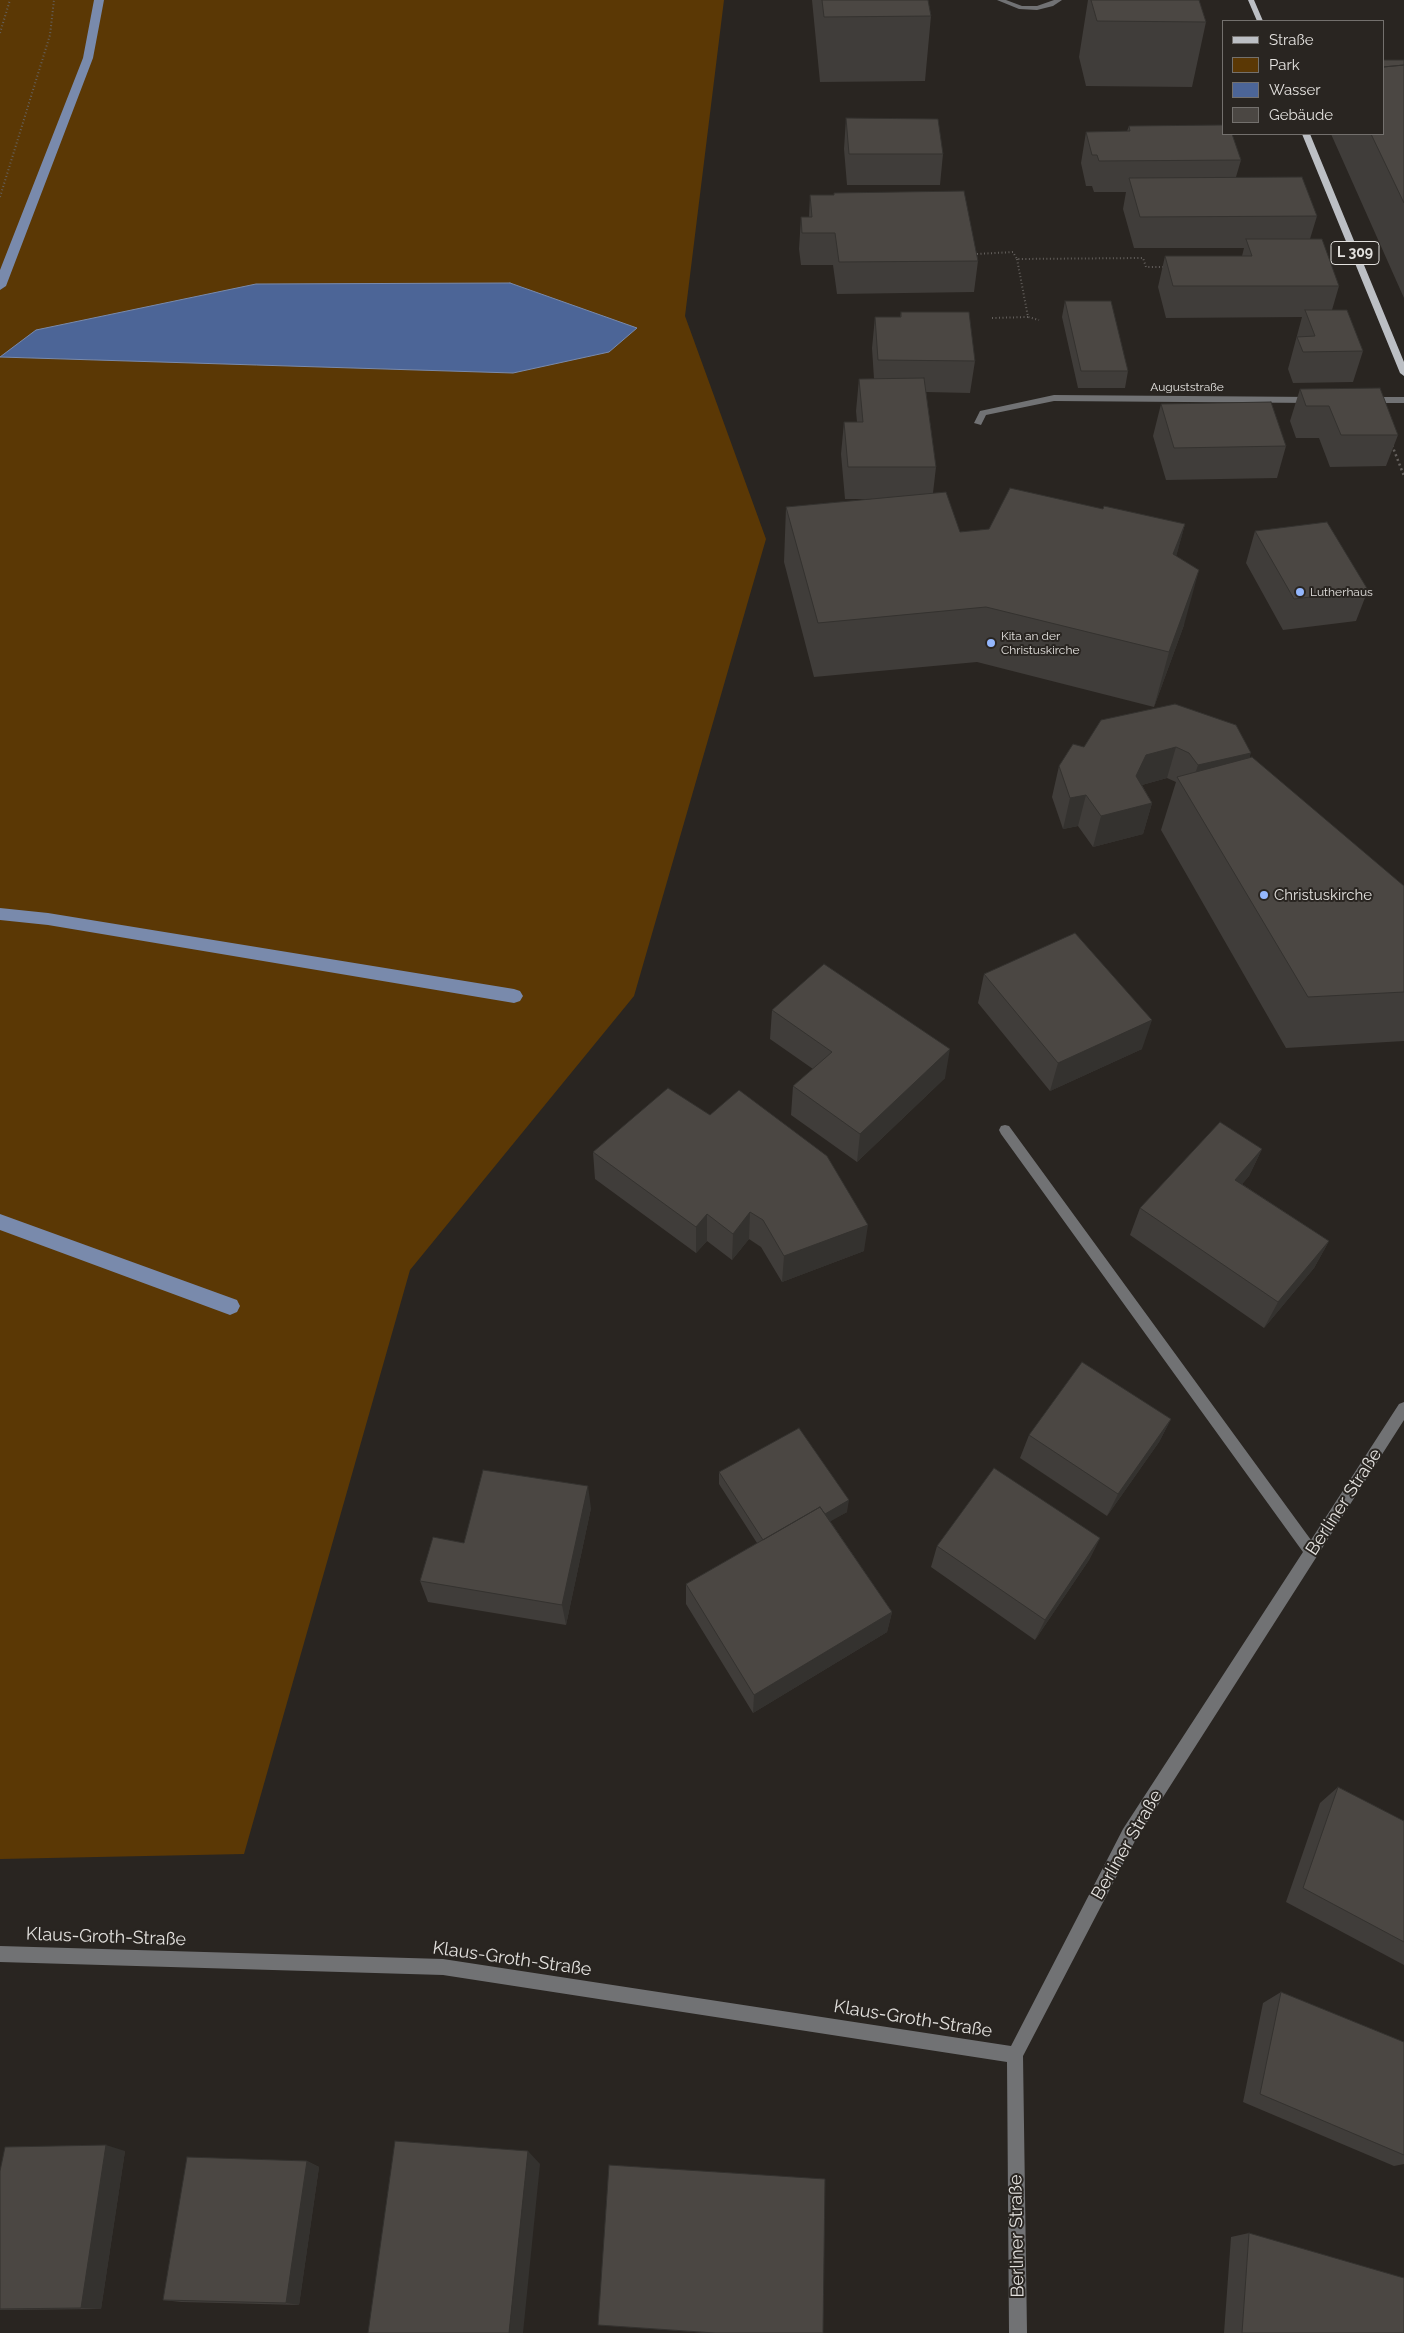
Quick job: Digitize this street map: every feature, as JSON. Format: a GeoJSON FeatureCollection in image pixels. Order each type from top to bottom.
{"type":"FeatureCollection","features":[{"type":"Feature","properties":{"kind":"main road"},"geometry":{"type":"LineString","coordinates":[[1251,0],[1260,20]]}},
{"type":"Feature","properties":{"kind":"main road","name":"L 309"},"geometry":{"type":"LineString","coordinates":[[1306,135],[1404,373]]}},
{"type":"Feature","properties":{"kind":"street"},"geometry":{"type":"LineString","coordinates":[[1000,0],[1021,8],[1050,6],[1058,0]]}},
{"type":"Feature","properties":{"kind":"street","name":"Auguststraße"},"geometry":{"type":"LineString","coordinates":[[978,423],[983,414],[991,411],[1028,406],[1054,398],[1324,400]]}},
{"type":"Feature","properties":{"kind":"street"},"geometry":{"type":"LineString","coordinates":[[1364,400],[1404,400]]}},
{"type":"Feature","properties":{"kind":"street"},"geometry":{"type":"LineString","coordinates":[[1006,1130],[1311,1552]]}},
{"type":"Feature","properties":{"kind":"street","name":"Berliner Straße"},"geometry":{"type":"LineString","coordinates":[[1018,2333],[1015,2054],[1129,1835],[1404,1408]]}},
{"type":"Feature","properties":{"kind":"street","name":"Klaus-Groth-Straße"},"geometry":{"type":"LineString","coordinates":[[0,1954],[442,1967],[1015,2054]]}},
{"type":"Feature","properties":{"kind":"path"},"geometry":{"type":"LineString","coordinates":[[0,33],[10,0]]}},
{"type":"Feature","properties":{"kind":"path"},"geometry":{"type":"LineString","coordinates":[[0,197],[50,35],[54,0]]}},
{"type":"Feature","properties":{"kind":"path"},"geometry":{"type":"LineString","coordinates":[[977,254],[1014,252],[1028,317]]}},
{"type":"Feature","properties":{"kind":"path"},"geometry":{"type":"LineString","coordinates":[[1017,259],[1143,258],[1146,267],[1165,267]]}},
{"type":"Feature","properties":{"kind":"path"},"geometry":{"type":"LineString","coordinates":[[992,318],[1028,317],[1039,320]]}},
{"type":"Feature","properties":{"kind":"green space"},"geometry":{"type":"Polygon","coordinates":[[[0,0],[724,0],[685,316],[766,539],[634,996],[410,1270],[244,1854],[0,1859],[0,0]],[[256,284],[0,357],[209,362],[256,284]]]}},
{"type":"Feature","properties":{"kind":"water"},"geometry":{"type":"Polygon","coordinates":[[[510,283],[637,328],[609,352],[513,373],[0,357],[36,330],[256,284],[510,283]]]}},
{"type":"Feature","properties":{"kind":"building"},"geometry":{"type":"Polygon","coordinates":[[[822,0],[928,0],[931,16],[824,17],[822,0]]]}},
{"type":"Feature","properties":{"kind":"building"},"geometry":{"type":"Polygon","coordinates":[[[1091,0],[1199,0],[1206,22],[1097,21],[1091,0]]]}},
{"type":"Feature","properties":{"kind":"building"},"geometry":{"type":"Polygon","coordinates":[[[1384,60],[1404,60],[1404,65],[1384,67],[1384,60]]]}},
{"type":"Feature","properties":{"kind":"building"},"geometry":{"type":"Polygon","coordinates":[[[1404,65],[1404,203],[1371,135],[1384,135],[1384,67],[1404,65]]]}},
{"type":"Feature","properties":{"kind":"building"},"geometry":{"type":"Polygon","coordinates":[[[846,118],[938,119],[943,154],[849,154],[846,118]]]}},
{"type":"Feature","properties":{"kind":"building"},"geometry":{"type":"Polygon","coordinates":[[[1222,125],[1222,135],[1232,135],[1241,160],[1099,161],[1097,155],[1092,155],[1086,132],[1130,131],[1129,126],[1222,125]]]}},
{"type":"Feature","properties":{"kind":"building"},"geometry":{"type":"Polygon","coordinates":[[[1302,177],[1317,216],[1140,217],[1129,178],[1302,177]]]}},
{"type":"Feature","properties":{"kind":"building"},"geometry":{"type":"Polygon","coordinates":[[[964,191],[978,261],[839,262],[835,233],[802,233],[801,217],[812,217],[810,195],[964,191]]]}},
{"type":"Feature","properties":{"kind":"building"},"geometry":{"type":"Polygon","coordinates":[[[1246,239],[1322,239],[1339,286],[1173,286],[1165,256],[1252,256],[1246,239]]]}},
{"type":"Feature","properties":{"kind":"building"},"geometry":{"type":"Polygon","coordinates":[[[1065,301],[1111,301],[1128,371],[1081,371],[1065,301]]]}},
{"type":"Feature","properties":{"kind":"building"},"geometry":{"type":"Polygon","coordinates":[[[1305,310],[1347,310],[1363,351],[1303,352],[1297,337],[1315,336],[1305,310]]]}},
{"type":"Feature","properties":{"kind":"building"},"geometry":{"type":"Polygon","coordinates":[[[901,312],[969,312],[975,361],[878,360],[875,317],[901,317],[901,312]]]}},
{"type":"Feature","properties":{"kind":"building"},"geometry":{"type":"Polygon","coordinates":[[[924,378],[936,467],[848,467],[844,422],[863,422],[859,379],[924,378]]]}},
{"type":"Feature","properties":{"kind":"building"},"geometry":{"type":"Polygon","coordinates":[[[1380,388],[1398,435],[1341,435],[1329,406],[1306,406],[1300,389],[1380,388]]]}},
{"type":"Feature","properties":{"kind":"building"},"geometry":{"type":"Polygon","coordinates":[[[1271,402],[1286,446],[1174,448],[1161,404],[1271,402]]]}},
{"type":"Feature","properties":{"kind":"building"},"geometry":{"type":"Polygon","coordinates":[[[1010,488],[1103,509],[1104,506],[1185,524],[1173,554],[1199,570],[1169,652],[986,607],[818,623],[786,507],[946,492],[960,532],[989,529],[1010,488]]]}},
{"type":"Feature","properties":{"kind":"building"},"geometry":{"type":"Polygon","coordinates":[[[1327,522],[1368,590],[1294,599],[1255,531],[1327,522]]]}},
{"type":"Feature","properties":{"kind":"building"},"geometry":{"type":"Polygon","coordinates":[[[1175,704],[1236,725],[1251,753],[1198,765],[1189,753],[1176,747],[1146,755],[1136,776],[1152,803],[1101,816],[1086,795],[1070,798],[1059,766],[1073,744],[1084,747],[1101,720],[1175,704]]]}},
{"type":"Feature","properties":{"kind":"building"},"geometry":{"type":"Polygon","coordinates":[[[1252,757],[1404,886],[1404,992],[1308,997],[1177,777],[1252,757]]]}},
{"type":"Feature","properties":{"kind":"building"},"geometry":{"type":"Polygon","coordinates":[[[1075,933],[1152,1020],[1058,1063],[984,974],[1075,933]]]}},
{"type":"Feature","properties":{"kind":"building"},"geometry":{"type":"Polygon","coordinates":[[[824,964],[950,1049],[860,1134],[793,1086],[832,1052],[772,1010],[824,964]]]}},
{"type":"Feature","properties":{"kind":"building"},"geometry":{"type":"Polygon","coordinates":[[[668,1088],[710,1115],[739,1090],[827,1156],[868,1225],[784,1256],[763,1220],[750,1212],[733,1234],[707,1214],[696,1227],[593,1152],[668,1088]]]}},
{"type":"Feature","properties":{"kind":"building"},"geometry":{"type":"Polygon","coordinates":[[[1220,1122],[1262,1149],[1235,1180],[1329,1241],[1278,1302],[1140,1208],[1220,1122]]]}},
{"type":"Feature","properties":{"kind":"building"},"geometry":{"type":"Polygon","coordinates":[[[1082,1362],[1171,1419],[1118,1494],[1029,1435],[1082,1362]]]}},
{"type":"Feature","properties":{"kind":"building"},"geometry":{"type":"Polygon","coordinates":[[[799,1428],[849,1500],[825,1514],[820,1507],[763,1540],[719,1472],[799,1428]]]}},
{"type":"Feature","properties":{"kind":"building"},"geometry":{"type":"Polygon","coordinates":[[[994,1468],[1100,1538],[1045,1620],[937,1546],[994,1468]]]}},
{"type":"Feature","properties":{"kind":"building"},"geometry":{"type":"Polygon","coordinates":[[[483,1470],[588,1486],[562,1605],[420,1581],[433,1537],[464,1543],[483,1470]]]}},
{"type":"Feature","properties":{"kind":"building"},"geometry":{"type":"Polygon","coordinates":[[[820,1507],[892,1612],[754,1695],[686,1584],[820,1507]]]}},
{"type":"Feature","properties":{"kind":"building"},"geometry":{"type":"Polygon","coordinates":[[[1338,1787],[1404,1821],[1404,1942],[1303,1888],[1338,1787]]]}},
{"type":"Feature","properties":{"kind":"building"},"geometry":{"type":"Polygon","coordinates":[[[1281,1992],[1404,2042],[1404,2155],[1260,2094],[1281,1992]]]}},
{"type":"Feature","properties":{"kind":"building"},"geometry":{"type":"Polygon","coordinates":[[[395,2141],[528,2151],[509,2333],[368,2333],[395,2141]]]}},
{"type":"Feature","properties":{"kind":"building"},"geometry":{"type":"Polygon","coordinates":[[[106,2145],[81,2308],[0,2309],[0,2171],[5,2147],[106,2145]]]}},
{"type":"Feature","properties":{"kind":"building"},"geometry":{"type":"Polygon","coordinates":[[[187,2157],[307,2161],[286,2303],[163,2300],[187,2157]]]}},
{"type":"Feature","properties":{"kind":"building"},"geometry":{"type":"Polygon","coordinates":[[[609,2165],[825,2179],[823,2333],[715,2333],[598,2325],[609,2165]]]}},
{"type":"Feature","properties":{"kind":"building"},"geometry":{"type":"Polygon","coordinates":[[[1249,2233],[1404,2278],[1404,2333],[1242,2333],[1249,2233]]]}},
{"type":"Feature","properties":{"kind":"waterway"},"geometry":{"type":"LineString","coordinates":[[0,286],[88,58],[99,0]]}},
{"type":"Feature","properties":{"kind":"waterway"},"geometry":{"type":"LineString","coordinates":[[0,914],[48,919],[514,996]]}},
{"type":"Feature","properties":{"kind":"waterway"},"geometry":{"type":"LineString","coordinates":[[0,1222],[230,1306]]}},
{"type":"Feature","properties":{"kind":"place","name":"Lutherhaus"},"geometry":{"type":"Point","coordinates":[1300,592]}},
{"type":"Feature","properties":{"kind":"place","name":"Kita an der Christuskirche"},"geometry":{"type":"Point","coordinates":[991,643]}},
{"type":"Feature","properties":{"kind":"place","name":"Christuskirche"},"geometry":{"type":"Point","coordinates":[1264,895]}}]}
